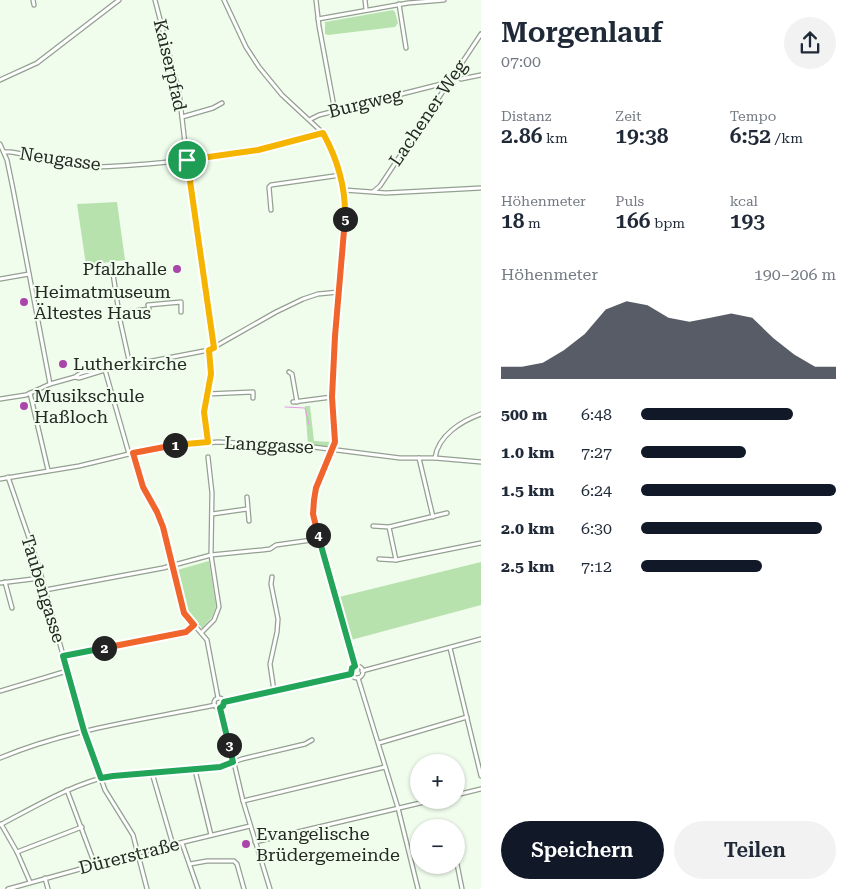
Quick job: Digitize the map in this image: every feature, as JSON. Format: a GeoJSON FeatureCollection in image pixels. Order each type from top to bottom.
{"type":"FeatureCollection","features":[{"type":"Feature","properties":{"kind":"street"},"geometry":{"type":"LineString","coordinates":[[33,0],[34,5]]}},
{"type":"Feature","properties":{"kind":"street"},"geometry":{"type":"LineString","coordinates":[[0,80],[36,63],[119,0]]}},
{"type":"Feature","properties":{"kind":"street","name":"Kaiserpfad"},"geometry":{"type":"LineString","coordinates":[[155,0],[177,82],[214,348]]}},
{"type":"Feature","properties":{"kind":"street"},"geometry":{"type":"LineString","coordinates":[[224,0],[246,47],[259,68],[282,95],[323,133],[341,175],[344,190],[344,220],[332,397],[335,442],[316,488],[314,519],[355,666],[359,667],[362,671]]}},
{"type":"Feature","properties":{"kind":"street"},"geometry":{"type":"LineString","coordinates":[[316,0],[335,112]]}},
{"type":"Feature","properties":{"kind":"street"},"geometry":{"type":"LineString","coordinates":[[365,0],[366,10]]}},
{"type":"Feature","properties":{"kind":"street"},"geometry":{"type":"LineString","coordinates":[[318,19],[416,1],[444,0]]}},
{"type":"Feature","properties":{"kind":"street"},"geometry":{"type":"LineString","coordinates":[[399,4],[406,48]]}},
{"type":"Feature","properties":{"kind":"street","name":"Lachener Weg"},"geometry":{"type":"LineString","coordinates":[[374,191],[380,186],[481,34]]}},
{"type":"Feature","properties":{"kind":"street"},"geometry":{"type":"LineString","coordinates":[[454,75],[464,79],[481,75]]}},
{"type":"Feature","properties":{"kind":"street","name":"Burgweg"},"geometry":{"type":"LineString","coordinates":[[310,120],[315,116],[450,82]]}},
{"type":"Feature","properties":{"kind":"street"},"geometry":{"type":"LineString","coordinates":[[182,117],[213,108],[222,103]]}},
{"type":"Feature","properties":{"kind":"street","name":"Neugasse"},"geometry":{"type":"LineString","coordinates":[[4,152],[88,167],[123,166],[187,160],[258,150],[323,133]]}},
{"type":"Feature","properties":{"kind":"street"},"geometry":{"type":"LineString","coordinates":[[0,144],[4,152],[13,189],[50,384]]}},
{"type":"Feature","properties":{"kind":"street"},"geometry":{"type":"LineString","coordinates":[[272,210],[269,188],[271,185],[341,175]]}},
{"type":"Feature","properties":{"kind":"street"},"geometry":{"type":"LineString","coordinates":[[344,190],[386,193],[481,188]]}},
{"type":"Feature","properties":{"kind":"street"},"geometry":{"type":"LineString","coordinates":[[112,267],[130,365]]}},
{"type":"Feature","properties":{"kind":"street"},"geometry":{"type":"LineString","coordinates":[[0,279],[29,274]]}},
{"type":"Feature","properties":{"kind":"street"},"geometry":{"type":"LineString","coordinates":[[0,399],[30,393],[50,384],[75,377],[79,378],[105,370],[209,350],[303,299],[318,294],[339,292]]}},
{"type":"Feature","properties":{"kind":"street"},"geometry":{"type":"LineString","coordinates":[[119,313],[148,309],[148,305],[181,302],[181,312]]}},
{"type":"Feature","properties":{"kind":"street"},"geometry":{"type":"LineString","coordinates":[[208,442],[204,412],[212,372],[209,350]]}},
{"type":"Feature","properties":{"kind":"street"},"geometry":{"type":"LineString","coordinates":[[105,370],[129,454]]}},
{"type":"Feature","properties":{"kind":"street"},"geometry":{"type":"LineString","coordinates":[[289,372],[292,374],[295,402],[332,397]]}},
{"type":"Feature","properties":{"kind":"street"},"geometry":{"type":"LineString","coordinates":[[207,394],[253,392],[253,398]]}},
{"type":"Feature","properties":{"kind":"street"},"geometry":{"type":"LineString","coordinates":[[30,393],[48,470]]}},
{"type":"Feature","properties":{"kind":"street"},"geometry":{"type":"LineString","coordinates":[[435,458],[438,447],[454,428],[461,422],[481,414]]}},
{"type":"Feature","properties":{"kind":"street","name":"Langgasse"},"geometry":{"type":"LineString","coordinates":[[0,479],[79,466],[158,447],[208,442],[305,446],[392,458],[435,458],[481,462]]}},
{"type":"Feature","properties":{"kind":"street"},"geometry":{"type":"LineString","coordinates":[[133,453],[143,487],[163,527],[184,613],[207,640],[218,698],[215,705]]}},
{"type":"Feature","properties":{"kind":"street"},"geometry":{"type":"LineString","coordinates":[[202,632],[214,620],[219,607],[210,555],[212,493],[208,457]]}},
{"type":"Feature","properties":{"kind":"street"},"geometry":{"type":"LineString","coordinates":[[419,458],[433,517]]}},
{"type":"Feature","properties":{"kind":"street","name":"Taubengasse"},"geometry":{"type":"LineString","coordinates":[[8,477],[46,590],[84,731],[110,801],[131,831],[148,889]]}},
{"type":"Feature","properties":{"kind":"street"},"geometry":{"type":"LineString","coordinates":[[247,497],[249,521]]}},
{"type":"Feature","properties":{"kind":"street"},"geometry":{"type":"LineString","coordinates":[[212,514],[247,509]]}},
{"type":"Feature","properties":{"kind":"street"},"geometry":{"type":"LineString","coordinates":[[373,526],[389,527],[447,513]]}},
{"type":"Feature","properties":{"kind":"street"},"geometry":{"type":"LineString","coordinates":[[389,527],[396,560]]}},
{"type":"Feature","properties":{"kind":"street"},"geometry":{"type":"LineString","coordinates":[[46,590],[172,566],[210,555],[270,549],[276,545],[319,539]]}},
{"type":"Feature","properties":{"kind":"street"},"geometry":{"type":"LineString","coordinates":[[379,559],[396,560],[481,543]]}},
{"type":"Feature","properties":{"kind":"street"},"geometry":{"type":"LineString","coordinates":[[272,577],[271,584],[278,626],[270,664],[274,691]]}},
{"type":"Feature","properties":{"kind":"street"},"geometry":{"type":"LineString","coordinates":[[0,583],[42,578]]}},
{"type":"Feature","properties":{"kind":"street"},"geometry":{"type":"LineString","coordinates":[[5,582],[12,608]]}},
{"type":"Feature","properties":{"kind":"street"},"geometry":{"type":"LineString","coordinates":[[63,656],[186,632],[194,625]]}},
{"type":"Feature","properties":{"kind":"street"},"geometry":{"type":"LineString","coordinates":[[362,671],[481,639]]}},
{"type":"Feature","properties":{"kind":"street"},"geometry":{"type":"LineString","coordinates":[[450,648],[481,776]]}},
{"type":"Feature","properties":{"kind":"street"},"geometry":{"type":"LineString","coordinates":[[351,674],[352,668],[355,666]]}},
{"type":"Feature","properties":{"kind":"street"},"geometry":{"type":"LineString","coordinates":[[0,691],[67,671]]}},
{"type":"Feature","properties":{"kind":"street"},"geometry":{"type":"LineString","coordinates":[[358,678],[361,676],[362,671]]}},
{"type":"Feature","properties":{"kind":"street"},"geometry":{"type":"LineString","coordinates":[[224,702],[351,674]]}},
{"type":"Feature","properties":{"kind":"street"},"geometry":{"type":"LineString","coordinates":[[351,674],[353,677],[358,678]]}},
{"type":"Feature","properties":{"kind":"street"},"geometry":{"type":"LineString","coordinates":[[358,678],[398,808],[418,889]]}},
{"type":"Feature","properties":{"kind":"street"},"geometry":{"type":"LineString","coordinates":[[218,698],[221,698],[224,702]]}},
{"type":"Feature","properties":{"kind":"street"},"geometry":{"type":"LineString","coordinates":[[220,708],[224,702]]}},
{"type":"Feature","properties":{"kind":"street"},"geometry":{"type":"LineString","coordinates":[[0,758],[19,750],[84,731],[215,705],[220,708],[243,801],[270,889]]}},
{"type":"Feature","properties":{"kind":"street"},"geometry":{"type":"LineString","coordinates":[[378,743],[467,717]]}},
{"type":"Feature","properties":{"kind":"street"},"geometry":{"type":"LineString","coordinates":[[30,882],[17,852],[1,824],[67,790],[101,778],[113,776],[220,767],[305,744],[312,740]]}},
{"type":"Feature","properties":{"kind":"street"},"geometry":{"type":"LineString","coordinates":[[243,801],[385,767]]}},
{"type":"Feature","properties":{"kind":"street"},"geometry":{"type":"LineString","coordinates":[[195,770],[211,835]]}},
{"type":"Feature","properties":{"kind":"street"},"geometry":{"type":"LineString","coordinates":[[152,773],[173,845]]}},
{"type":"Feature","properties":{"kind":"street"},"geometry":{"type":"LineString","coordinates":[[465,793],[481,789]]}},
{"type":"Feature","properties":{"kind":"street"},"geometry":{"type":"LineString","coordinates":[[67,790],[95,865]]}},
{"type":"Feature","properties":{"kind":"street"},"geometry":{"type":"LineString","coordinates":[[255,842],[410,805]]}},
{"type":"Feature","properties":{"kind":"street","name":"Dürerstraße"},"geometry":{"type":"LineString","coordinates":[[8,889],[138,853],[250,826]]}},
{"type":"Feature","properties":{"kind":"street"},"geometry":{"type":"LineString","coordinates":[[17,852],[82,827]]}},
{"type":"Feature","properties":{"kind":"street"},"geometry":{"type":"LineString","coordinates":[[182,843],[198,889]]}},
{"type":"Feature","properties":{"kind":"street"},"geometry":{"type":"LineString","coordinates":[[190,864],[207,861],[234,861],[237,864],[244,889]]}},
{"type":"Feature","properties":{"kind":"street"},"geometry":{"type":"LineString","coordinates":[[459,874],[462,889]]}},
{"type":"Feature","properties":{"kind":"street"},"geometry":{"type":"LineString","coordinates":[[45,878],[48,889]]}},
{"type":"Feature","properties":{"kind":"green space"},"geometry":{"type":"Polygon","coordinates":[[[393,10],[398,23],[395,27],[325,34],[325,22],[393,10]]]}},
{"type":"Feature","properties":{"kind":"green space"},"geometry":{"type":"Polygon","coordinates":[[[117,202],[125,260],[86,265],[77,204],[117,202]]]}},
{"type":"Feature","properties":{"kind":"green space"},"geometry":{"type":"Polygon","coordinates":[[[305,406],[310,406],[314,441],[332,442],[332,448],[308,445],[305,406]]]}},
{"type":"Feature","properties":{"kind":"green space"},"geometry":{"type":"Polygon","coordinates":[[[209,561],[216,606],[212,617],[202,628],[186,611],[177,570],[209,561]]]}},
{"type":"Feature","properties":{"kind":"green space"},"geometry":{"type":"Polygon","coordinates":[[[481,562],[481,605],[351,640],[339,597],[481,562]]]}},
{"type":"Feature","properties":{"kind":"waterway"},"geometry":{"type":"LineString","coordinates":[[285,407],[305,408],[309,425]]}},
{"type":"Feature","properties":{"kind":"place","name":"Pfalzhalle"},"geometry":{"type":"Point","coordinates":[177,269]}},
{"type":"Feature","properties":{"kind":"place","name":"Heimatmuseum Ältestes Haus"},"geometry":{"type":"Point","coordinates":[24,302]}},
{"type":"Feature","properties":{"kind":"place","name":"Lutherkirche"},"geometry":{"type":"Point","coordinates":[63,364]}},
{"type":"Feature","properties":{"kind":"place","name":"Musikschule Haßloch"},"geometry":{"type":"Point","coordinates":[24,406]}},
{"type":"Feature","properties":{"kind":"place","name":"Evangelische Brüdergemeinde"},"geometry":{"type":"Point","coordinates":[246,844]}},
{"type":"Feature","properties":{"kind":"route"},"geometry":{"type":"LineString","coordinates":[[323,133],[340,171],[344,190],[345,212],[332,397],[335,442],[316,488],[313,511],[315,525],[355,666],[351,670],[351,674],[224,702],[224,705],[220,708],[233,762],[220,767],[101,778],[84,731],[63,656],[186,632],[194,625],[184,613],[163,527],[143,487],[133,453],[158,447],[208,442],[204,408],[212,372],[209,350],[214,348],[187,160],[258,150],[323,133]]}}]}
